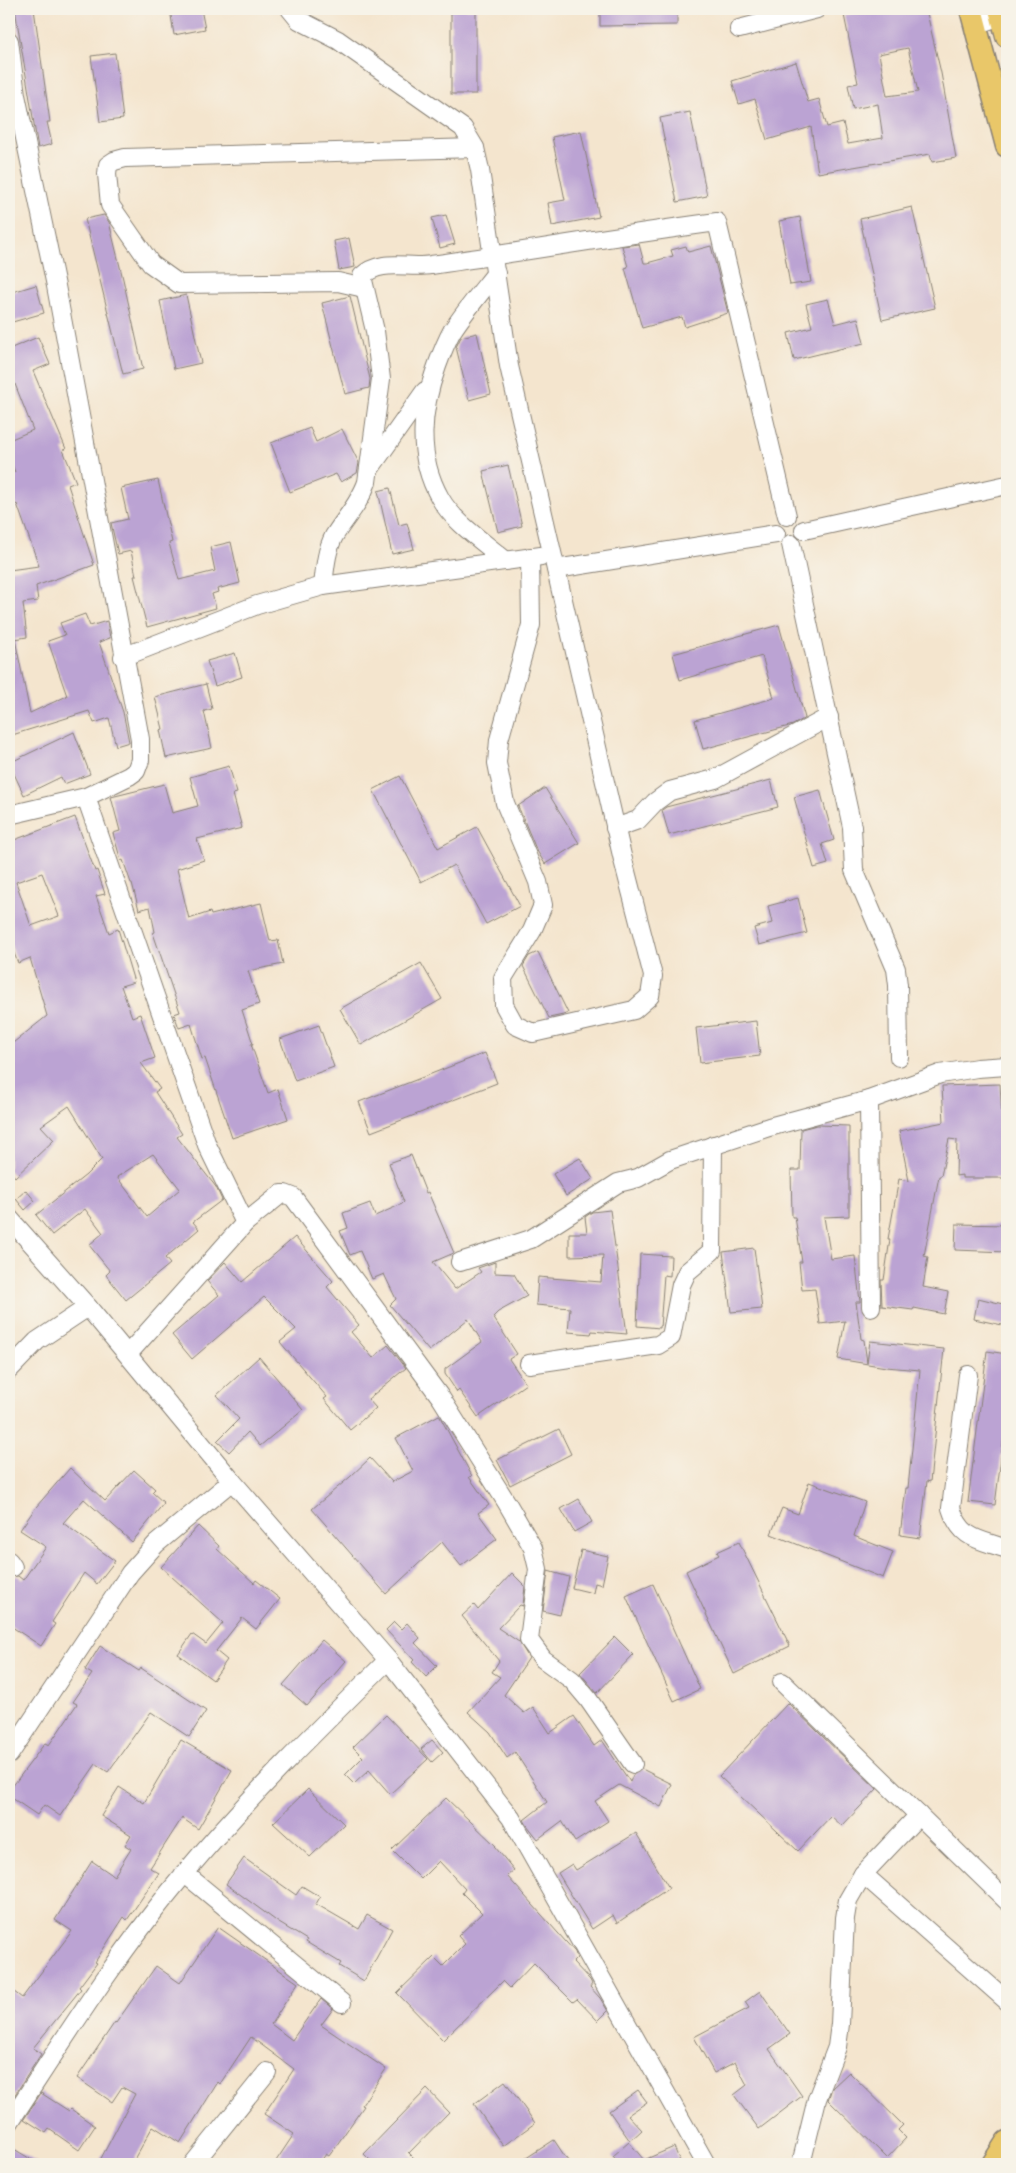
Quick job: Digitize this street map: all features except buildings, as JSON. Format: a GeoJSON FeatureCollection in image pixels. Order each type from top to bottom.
{"type":"FeatureCollection","features":[{"type":"Feature","properties":{"kind":"main road"},"geometry":{"type":"LineString","coordinates":[[973,17],[1007,146]]}},
{"type":"Feature","properties":{"kind":"main road"},"geometry":{"type":"LineString","coordinates":[[993,2164],[1007,2142]]}},
{"type":"Feature","properties":{"kind":"street"},"geometry":{"type":"LineString","coordinates":[[290,9],[299,20],[338,40],[463,128],[475,148],[509,366],[616,828],[653,976],[650,996],[634,1010],[533,1033],[515,1025],[507,1011],[504,1005],[503,978],[532,932],[543,905],[538,882],[505,803],[497,763],[499,740],[531,625],[530,557]]}},
{"type":"Feature","properties":{"kind":"street"},"geometry":{"type":"LineString","coordinates":[[739,30],[816,9]]}},
{"type":"Feature","properties":{"kind":"street"},"geometry":{"type":"LineString","coordinates":[[973,17],[1005,19]]}},
{"type":"Feature","properties":{"kind":"street"},"geometry":{"type":"LineString","coordinates":[[9,42],[16,94],[56,286],[123,657],[140,739],[140,760],[136,770],[129,776],[86,797],[9,815]]}},
{"type":"Feature","properties":{"kind":"street"},"geometry":{"type":"LineString","coordinates":[[364,288],[338,282],[179,284],[151,264],[110,205],[108,165],[125,158],[475,148]]}},
{"type":"Feature","properties":{"kind":"street"},"geometry":{"type":"LineString","coordinates":[[323,586],[328,553],[334,537],[363,494],[368,470],[381,379],[375,331],[362,276],[368,270],[378,266],[428,266],[717,222],[788,516]]}},
{"type":"Feature","properties":{"kind":"street"},"geometry":{"type":"LineString","coordinates":[[496,273],[451,332],[431,383],[424,412],[423,446],[427,467],[440,499],[452,514],[506,561]]}},
{"type":"Feature","properties":{"kind":"street"},"geometry":{"type":"LineString","coordinates":[[368,470],[388,445],[431,383]]}},
{"type":"Feature","properties":{"kind":"street"},"geometry":{"type":"LineString","coordinates":[[804,530],[1007,485]]}},
{"type":"Feature","properties":{"kind":"street"},"geometry":{"type":"LineString","coordinates":[[788,516],[799,519],[804,530],[798,542],[791,544],[780,540],[776,534],[778,523],[788,516]]}},
{"type":"Feature","properties":{"kind":"street"},"geometry":{"type":"LineString","coordinates":[[123,657],[257,605],[323,586],[530,557],[554,562],[776,534]]}},
{"type":"Feature","properties":{"kind":"street"},"geometry":{"type":"LineString","coordinates":[[791,544],[852,827],[854,870],[896,969],[899,1057]]}},
{"type":"Feature","properties":{"kind":"street"},"geometry":{"type":"LineString","coordinates":[[616,828],[638,820],[655,802],[670,791],[715,779],[829,717]]}},
{"type":"Feature","properties":{"kind":"street"},"geometry":{"type":"LineString","coordinates":[[86,797],[207,1145],[245,1223]]}},
{"type":"Feature","properties":{"kind":"street"},"geometry":{"type":"LineString","coordinates":[[460,1262],[531,1239],[618,1183],[638,1178],[670,1160],[769,1127],[869,1100],[940,1074],[977,1068],[1007,1066]]}},
{"type":"Feature","properties":{"kind":"street"},"geometry":{"type":"LineString","coordinates":[[869,1100],[871,1307]]}},
{"type":"Feature","properties":{"kind":"street"},"geometry":{"type":"LineString","coordinates":[[529,1364],[658,1345],[671,1337],[681,1285],[687,1272],[712,1251],[713,1145]]}},
{"type":"Feature","properties":{"kind":"street"},"geometry":{"type":"LineString","coordinates":[[128,1354],[245,1223],[281,1194],[293,1197],[441,1398],[507,1503],[532,1548],[538,1570],[528,1633],[533,1647],[543,1659],[572,1680],[633,1764]]}},
{"type":"Feature","properties":{"kind":"street"},"geometry":{"type":"LineString","coordinates":[[10,1221],[88,1306],[232,1481],[388,1660],[511,1818],[706,2164]]}},
{"type":"Feature","properties":{"kind":"street"},"geometry":{"type":"LineString","coordinates":[[9,1370],[38,1342],[88,1306]]}},
{"type":"Feature","properties":{"kind":"street"},"geometry":{"type":"LineString","coordinates":[[968,1375],[951,1508],[955,1521],[963,1532],[1007,1549]]}},
{"type":"Feature","properties":{"kind":"street"},"geometry":{"type":"LineString","coordinates":[[9,1755],[130,1573],[156,1544],[232,1481]]}},
{"type":"Feature","properties":{"kind":"street"},"geometry":{"type":"LineString","coordinates":[[9,2123],[115,1965],[184,1873],[304,1743],[388,1660]]}},
{"type":"Feature","properties":{"kind":"street"},"geometry":{"type":"LineString","coordinates":[[782,1682],[1007,1901]]}},
{"type":"Feature","properties":{"kind":"street"},"geometry":{"type":"LineString","coordinates":[[801,2164],[817,2099],[837,2047],[840,2024],[845,1918],[848,1900],[864,1874],[919,1815]]}},
{"type":"Feature","properties":{"kind":"street"},"geometry":{"type":"LineString","coordinates":[[184,1873],[342,2003]]}},
{"type":"Feature","properties":{"kind":"street"},"geometry":{"type":"LineString","coordinates":[[864,1874],[1007,2001]]}},
{"type":"Feature","properties":{"kind":"street"},"geometry":{"type":"LineString","coordinates":[[193,2164],[267,2072]]}}]}
